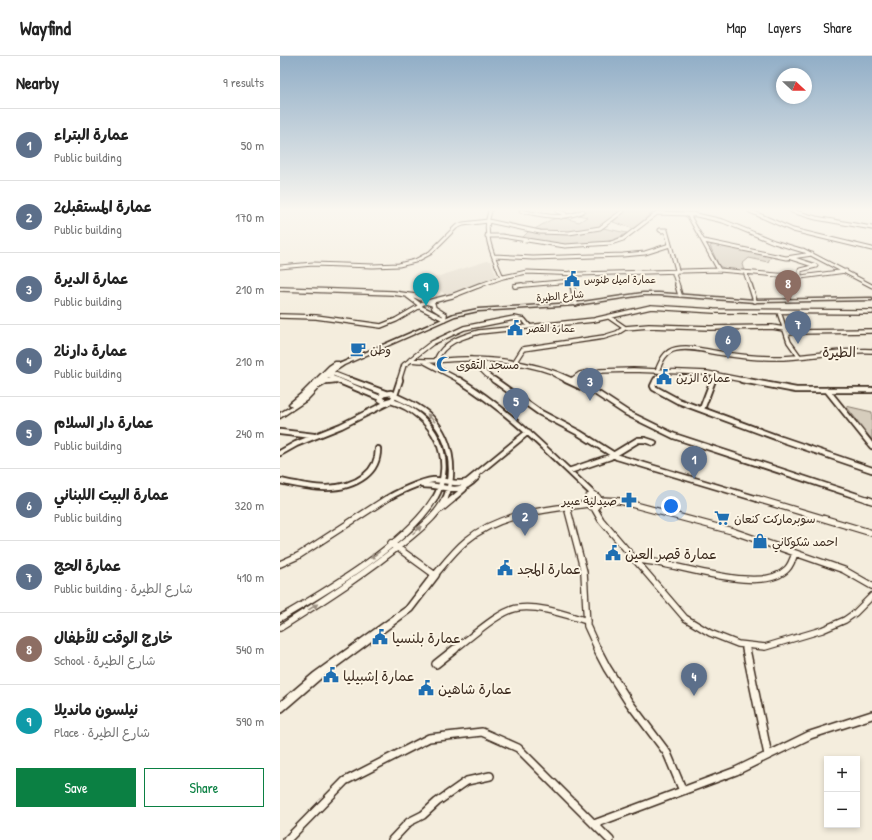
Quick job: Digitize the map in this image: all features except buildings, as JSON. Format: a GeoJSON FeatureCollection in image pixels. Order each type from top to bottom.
{"type":"FeatureCollection","features":[{"type":"Feature","properties":{"kind":"main road","name":"شارع الطيرة"},"geometry":{"type":"LineString","coordinates":[[280,412],[296,402],[347,357],[438,318],[465,312],[576,302],[643,294],[680,293],[754,300],[872,298]]}},
{"type":"Feature","properties":{"kind":"main road","name":"شارع الطيرة"},"geometry":{"type":"LineString","coordinates":[[280,416],[298,405],[327,374],[348,360],[444,317]]}},
{"type":"Feature","properties":{"kind":"main road"},"geometry":{"type":"LineString","coordinates":[[280,708],[317,676],[409,609],[435,575]]}},
{"type":"Feature","properties":{"kind":"street"},"geometry":{"type":"LineString","coordinates":[[280,267],[319,264],[382,266],[409,263],[422,258],[436,248]]}},
{"type":"Feature","properties":{"kind":"street"},"geometry":{"type":"LineString","coordinates":[[491,248],[502,277]]}},
{"type":"Feature","properties":{"kind":"street"},"geometry":{"type":"LineString","coordinates":[[494,256],[533,258],[624,255],[645,253],[664,248]]}},
{"type":"Feature","properties":{"kind":"street"},"geometry":{"type":"LineString","coordinates":[[670,248],[677,270],[674,274],[680,293]]}},
{"type":"Feature","properties":{"kind":"street"},"geometry":{"type":"LineString","coordinates":[[707,248],[719,270]]}},
{"type":"Feature","properties":{"kind":"street"},"geometry":{"type":"LineString","coordinates":[[738,248],[791,258],[816,266],[800,270],[800,276]]}},
{"type":"Feature","properties":{"kind":"street"},"geometry":{"type":"LineString","coordinates":[[793,248],[812,254],[872,286]]}},
{"type":"Feature","properties":{"kind":"street"},"geometry":{"type":"LineString","coordinates":[[791,258],[812,254]]}},
{"type":"Feature","properties":{"kind":"street"},"geometry":{"type":"LineString","coordinates":[[280,316],[316,317],[376,326],[388,324],[406,315],[420,305],[428,302],[452,296],[502,277],[527,272],[579,274],[719,270],[800,276],[846,271]]}},
{"type":"Feature","properties":{"kind":"street"},"geometry":{"type":"LineString","coordinates":[[745,272],[754,300]]}},
{"type":"Feature","properties":{"kind":"street"},"geometry":{"type":"LineString","coordinates":[[570,273],[576,302]]}},
{"type":"Feature","properties":{"kind":"street"},"geometry":{"type":"LineString","coordinates":[[515,286],[571,281]]}},
{"type":"Feature","properties":{"kind":"street"},"geometry":{"type":"LineString","coordinates":[[280,289],[402,294],[415,296],[434,306],[444,317]]}},
{"type":"Feature","properties":{"kind":"street"},"geometry":{"type":"LineString","coordinates":[[402,294],[411,298],[438,318]]}},
{"type":"Feature","properties":{"kind":"street"},"geometry":{"type":"LineString","coordinates":[[434,306],[452,296]]}},
{"type":"Feature","properties":{"kind":"street"},"geometry":{"type":"LineString","coordinates":[[436,360],[444,347],[470,334],[486,330],[582,322],[651,307],[714,311],[872,312]]}},
{"type":"Feature","properties":{"kind":"street"},"geometry":{"type":"LineString","coordinates":[[406,315],[425,309]]}},
{"type":"Feature","properties":{"kind":"street"},"geometry":{"type":"LineString","coordinates":[[779,312],[792,348],[799,356]]}},
{"type":"Feature","properties":{"kind":"street"},"geometry":{"type":"LineString","coordinates":[[609,317],[625,328]]}},
{"type":"Feature","properties":{"kind":"street"},"geometry":{"type":"LineString","coordinates":[[280,453],[390,401],[395,395],[397,384],[404,366],[435,341],[470,325],[506,319],[522,318],[529,326]]}},
{"type":"Feature","properties":{"kind":"street"},"geometry":{"type":"LineString","coordinates":[[514,363],[523,349],[604,337],[617,333],[625,328],[668,325],[710,328],[737,326],[784,328],[801,332]]}},
{"type":"Feature","properties":{"kind":"street"},"geometry":{"type":"LineString","coordinates":[[787,336],[792,332],[872,331]]}},
{"type":"Feature","properties":{"kind":"street"},"geometry":{"type":"LineString","coordinates":[[657,371],[664,356],[668,352],[678,348],[695,348],[721,353],[768,358],[851,350],[872,351]]}},
{"type":"Feature","properties":{"kind":"street"},"geometry":{"type":"LineString","coordinates":[[471,359],[486,374],[539,412],[579,433],[621,459],[872,533]]}},
{"type":"Feature","properties":{"kind":"street"},"geometry":{"type":"LineString","coordinates":[[424,362],[436,360],[471,359],[514,363],[571,375],[620,370],[715,374],[781,388],[872,390]]}},
{"type":"Feature","properties":{"kind":"street"},"geometry":{"type":"LineString","coordinates":[[410,360],[424,362],[438,367],[468,385],[528,432],[568,472],[600,500],[620,501],[724,529],[844,570],[872,586]]}},
{"type":"Feature","properties":{"kind":"street"},"geometry":{"type":"LineString","coordinates":[[542,369],[584,386],[594,393]]}},
{"type":"Feature","properties":{"kind":"street"},"geometry":{"type":"LineString","coordinates":[[664,371],[652,384],[654,388],[678,401],[781,439],[872,470]]}},
{"type":"Feature","properties":{"kind":"street"},"geometry":{"type":"LineString","coordinates":[[280,618],[342,579],[391,543],[432,505],[441,483],[443,461],[440,448],[436,437],[426,422],[405,405],[390,401],[383,402],[380,399],[327,374]]}},
{"type":"Feature","properties":{"kind":"street"},"geometry":{"type":"LineString","coordinates":[[327,374],[395,395],[420,408],[438,426],[449,451],[452,474],[440,508],[432,517]]}},
{"type":"Feature","properties":{"kind":"street"},"geometry":{"type":"LineString","coordinates":[[563,374],[627,413],[674,436],[872,501]]}},
{"type":"Feature","properties":{"kind":"street"},"geometry":{"type":"LineString","coordinates":[[573,381],[585,374]]}},
{"type":"Feature","properties":{"kind":"street"},"geometry":{"type":"LineString","coordinates":[[584,386],[582,382],[585,374]]}},
{"type":"Feature","properties":{"kind":"street"},"geometry":{"type":"LineString","coordinates":[[702,409],[715,374]]}},
{"type":"Feature","properties":{"kind":"street"},"geometry":{"type":"LineString","coordinates":[[319,384],[326,381],[338,380]]}},
{"type":"Feature","properties":{"kind":"street"},"geometry":{"type":"LineString","coordinates":[[371,411],[380,399],[397,384]]}},
{"type":"Feature","properties":{"kind":"street"},"geometry":{"type":"LineString","coordinates":[[827,390],[872,446]]}},
{"type":"Feature","properties":{"kind":"street"},"geometry":{"type":"LineString","coordinates":[[280,432],[316,436]]}},
{"type":"Feature","properties":{"kind":"street"},"geometry":{"type":"LineString","coordinates":[[449,486],[464,484],[528,432]]}},
{"type":"Feature","properties":{"kind":"street"},"geometry":{"type":"LineString","coordinates":[[568,472],[614,455],[638,440],[645,440],[654,443]]}},
{"type":"Feature","properties":{"kind":"street"},"geometry":{"type":"LineString","coordinates":[[280,481],[327,488],[338,488],[350,484],[367,475],[375,464],[378,449]]}},
{"type":"Feature","properties":{"kind":"street"},"geometry":{"type":"LineString","coordinates":[[280,628],[337,592],[397,548],[474,481],[484,469]]}},
{"type":"Feature","properties":{"kind":"street"},"geometry":{"type":"LineString","coordinates":[[280,564],[305,552],[397,492],[418,485],[441,483],[457,490],[465,489]]}},
{"type":"Feature","properties":{"kind":"street"},"geometry":{"type":"LineString","coordinates":[[594,495],[586,498],[601,520],[685,618],[710,634],[745,645],[760,647],[821,631],[860,611],[872,596]]}},
{"type":"Feature","properties":{"kind":"street"},"geometry":{"type":"LineString","coordinates":[[391,543],[435,575],[466,540],[480,531],[506,519],[567,507],[599,504],[600,500]]}},
{"type":"Feature","properties":{"kind":"street"},"geometry":{"type":"LineString","coordinates":[[567,507],[584,572],[587,621],[590,635],[607,668],[628,701],[667,753],[683,791]]}},
{"type":"Feature","properties":{"kind":"street"},"geometry":{"type":"LineString","coordinates":[[635,560],[651,560],[721,577],[740,580],[756,579],[781,574],[786,570],[795,553]]}},
{"type":"Feature","properties":{"kind":"street"},"geometry":{"type":"LineString","coordinates":[[436,664],[500,615],[517,608],[549,610],[587,621]]}},
{"type":"Feature","properties":{"kind":"street"},"geometry":{"type":"LineString","coordinates":[[745,645],[768,755]]}},
{"type":"Feature","properties":{"kind":"street"},"geometry":{"type":"LineString","coordinates":[[594,824],[736,771],[810,735],[872,715]]}},
{"type":"Feature","properties":{"kind":"street"},"geometry":{"type":"LineString","coordinates":[[287,840],[345,781],[429,738],[482,732],[518,748],[610,840]]}},
{"type":"Feature","properties":{"kind":"street"},"geometry":{"type":"LineString","coordinates":[[392,840],[409,822],[423,815],[437,802],[467,781],[490,776]]}},
{"type":"Feature","properties":{"kind":"shaded area"},"geometry":{"type":"Polygon","coordinates":[[[711,248],[732,248],[771,256],[768,262],[749,258],[742,264],[744,271],[728,270],[719,266],[711,248]]]}},
{"type":"Feature","properties":{"kind":"shaded area"},"geometry":{"type":"Polygon","coordinates":[[[491,261],[497,277],[447,296],[427,280],[491,261]]]}},
{"type":"Feature","properties":{"kind":"shaded area"},"geometry":{"type":"Polygon","coordinates":[[[846,406],[872,412],[872,440],[846,406]]]}},
{"type":"Feature","properties":{"kind":"place","name":"عمارة اميل طنوس"},"geometry":{"type":"Point","coordinates":[572,279]}},
{"type":"Feature","properties":{"kind":"place","name":"خارج الوقت للأطفال"},"geometry":{"type":"Point","coordinates":[788,303]}},
{"type":"Feature","properties":{"kind":"place","name":"نيلسون مانديلا"},"geometry":{"type":"Point","coordinates":[426,306]}},
{"type":"Feature","properties":{"kind":"place","name":"عمارة القصر"},"geometry":{"type":"Point","coordinates":[515,328]}},
{"type":"Feature","properties":{"kind":"place","name":"عمارة الحج"},"geometry":{"type":"Point","coordinates":[798,344]}},
{"type":"Feature","properties":{"kind":"place","name":"وطن"},"geometry":{"type":"Point","coordinates":[358,349]}},
{"type":"Feature","properties":{"kind":"place","name":"عمارة البيت اللبناني"},"geometry":{"type":"Point","coordinates":[728,359]}},
{"type":"Feature","properties":{"kind":"place","name":"مسجد التقوى"},"geometry":{"type":"Point","coordinates":[444,364]}},
{"type":"Feature","properties":{"kind":"place","name":"عمارة الزين"},"geometry":{"type":"Point","coordinates":[664,377]}},
{"type":"Feature","properties":{"kind":"place","name":"عمارة الديرة"},"geometry":{"type":"Point","coordinates":[590,401]}},
{"type":"Feature","properties":{"kind":"place","name":"عمارة دار السلام"},"geometry":{"type":"Point","coordinates":[516,421]}},
{"type":"Feature","properties":{"kind":"place","name":"عمارة البتراء"},"geometry":{"type":"Point","coordinates":[694,479]}},
{"type":"Feature","properties":{"kind":"place","name":"صيدلية عبير"},"geometry":{"type":"Point","coordinates":[629,500]}},
{"type":"Feature","properties":{"kind":"place","name":"سوبرماركت كنعان"},"geometry":{"type":"Point","coordinates":[722,518]}},
{"type":"Feature","properties":{"kind":"place","name":"عمارة المستقبل2"},"geometry":{"type":"Point","coordinates":[525,536]}},
{"type":"Feature","properties":{"kind":"place","name":"احمد شكوكاني"},"geometry":{"type":"Point","coordinates":[760,541]}},
{"type":"Feature","properties":{"kind":"place","name":"عمارة قصر العين"},"geometry":{"type":"Point","coordinates":[613,553]}},
{"type":"Feature","properties":{"kind":"place","name":"عمارة المجد"},"geometry":{"type":"Point","coordinates":[505,568]}},
{"type":"Feature","properties":{"kind":"place","name":"عمارة بلنسيا"},"geometry":{"type":"Point","coordinates":[380,637]}},
{"type":"Feature","properties":{"kind":"place","name":"عمارة إشبيليا"},"geometry":{"type":"Point","coordinates":[331,675]}},
{"type":"Feature","properties":{"kind":"place","name":"عمارة شاهين"},"geometry":{"type":"Point","coordinates":[426,688]}},
{"type":"Feature","properties":{"kind":"place","name":"عمارة دارنا2"},"geometry":{"type":"Point","coordinates":[694,696]}},
{"type":"Feature","properties":{"kind":"district","name":"الطيرة"},"geometry":{"type":"Point","coordinates":[839,351]}}]}
